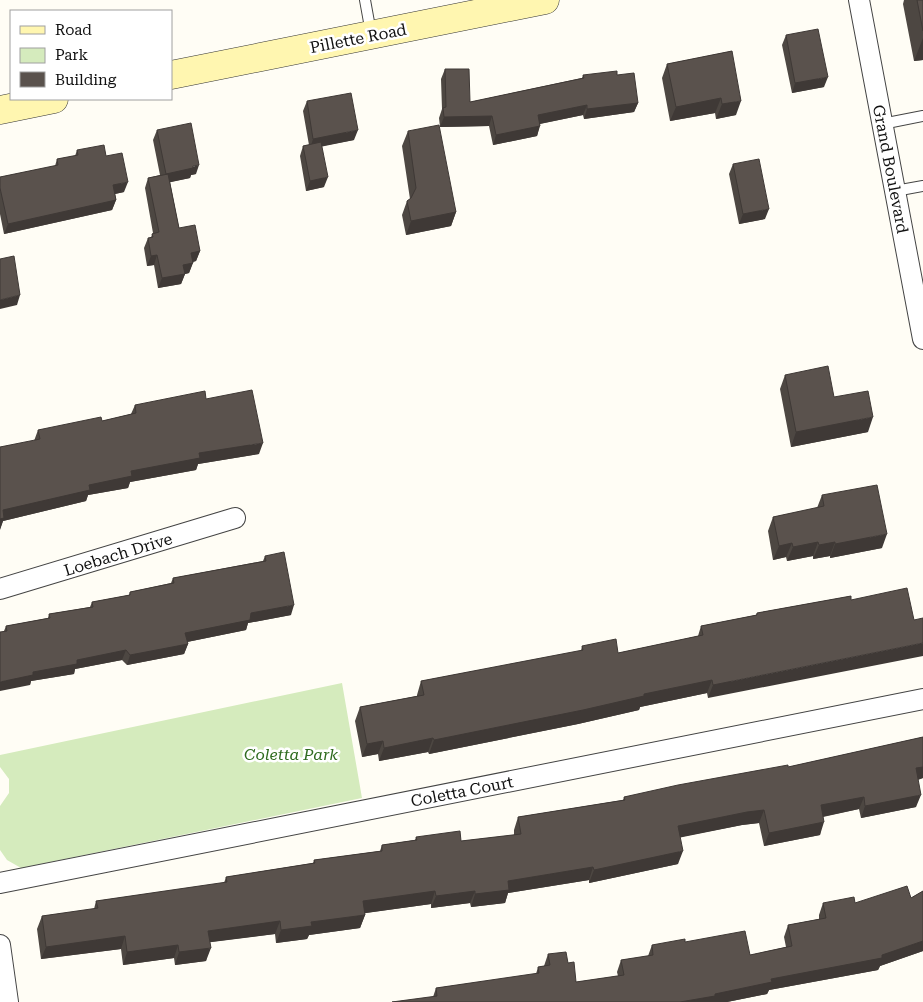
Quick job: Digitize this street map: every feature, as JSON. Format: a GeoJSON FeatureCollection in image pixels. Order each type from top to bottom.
{"type":"FeatureCollection","features":[{"type":"Feature","properties":{"kind":"street","name":"Pillette Road"},"geometry":{"type":"LineString","coordinates":[[172,75],[545,0]]}},
{"type":"Feature","properties":{"kind":"street","name":"Grand Boulevard"},"geometry":{"type":"LineString","coordinates":[[859,0],[923,339]]}},
{"type":"Feature","properties":{"kind":"street"},"geometry":{"type":"LineString","coordinates":[[0,110],[49,100]]}},
{"type":"Feature","properties":{"kind":"street","name":"Loebach Drive"},"geometry":{"type":"LineString","coordinates":[[0,589],[235,518]]}},
{"type":"Feature","properties":{"kind":"street","name":"Coletta Court"},"geometry":{"type":"LineString","coordinates":[[0,883],[923,699]]}},
{"type":"Feature","properties":{"kind":"street"},"geometry":{"type":"LineString","coordinates":[[0,945],[8,1002]]}},
{"type":"Feature","properties":{"kind":"lane"},"geometry":{"type":"LineString","coordinates":[[365,0],[372,35]]}},
{"type":"Feature","properties":{"kind":"lane"},"geometry":{"type":"LineString","coordinates":[[882,124],[923,116]]}},
{"type":"Feature","properties":{"kind":"lane"},"geometry":{"type":"LineString","coordinates":[[895,191],[923,186]]}},
{"type":"Feature","properties":{"kind":"green space","name":"Coletta Park"},"geometry":{"type":"Polygon","coordinates":[[[342,683],[362,798],[21,868],[7,860],[0,850],[0,806],[9,793],[9,779],[0,767],[0,755],[342,683]]]}},
{"type":"Feature","properties":{"kind":"building"},"geometry":{"type":"Polygon","coordinates":[[[917,0],[923,0],[923,31],[917,0]]]}},
{"type":"Feature","properties":{"kind":"building"},"geometry":{"type":"Polygon","coordinates":[[[818,29],[828,77],[795,83],[786,35],[818,29]]]}},
{"type":"Feature","properties":{"kind":"building"},"geometry":{"type":"Polygon","coordinates":[[[732,51],[741,101],[722,104],[721,98],[676,107],[667,64],[732,51]]]}},
{"type":"Feature","properties":{"kind":"building"},"geometry":{"type":"Polygon","coordinates":[[[445,69],[469,69],[470,102],[584,78],[583,75],[617,71],[617,75],[634,73],[638,103],[587,109],[587,105],[538,115],[540,126],[496,135],[492,116],[444,117],[443,108],[446,107],[445,69]]]}},
{"type":"Feature","properties":{"kind":"building"},"geometry":{"type":"Polygon","coordinates":[[[351,93],[358,130],[313,139],[307,101],[351,93]]]}},
{"type":"Feature","properties":{"kind":"building"},"geometry":{"type":"Polygon","coordinates":[[[191,123],[199,165],[166,174],[157,130],[191,123]]]}},
{"type":"Feature","properties":{"kind":"building"},"geometry":{"type":"Polygon","coordinates":[[[439,125],[456,212],[411,221],[407,201],[411,198],[416,188],[408,131],[439,125]]]}},
{"type":"Feature","properties":{"kind":"building"},"geometry":{"type":"Polygon","coordinates":[[[321,142],[328,177],[310,181],[303,146],[321,142]]]}},
{"type":"Feature","properties":{"kind":"building"},"geometry":{"type":"Polygon","coordinates":[[[104,145],[106,156],[122,153],[128,182],[113,185],[116,200],[8,224],[0,188],[0,177],[58,165],[57,159],[78,155],[77,150],[104,145]]]}},
{"type":"Feature","properties":{"kind":"building"},"geometry":{"type":"Polygon","coordinates":[[[759,159],[769,209],[743,214],[733,164],[759,159]]]}},
{"type":"Feature","properties":{"kind":"building"},"geometry":{"type":"Polygon","coordinates":[[[168,174],[179,228],[195,225],[200,251],[191,253],[193,263],[183,265],[185,274],[162,278],[157,255],[151,256],[148,238],[153,237],[152,234],[159,232],[148,178],[168,174]]]}},
{"type":"Feature","properties":{"kind":"building"},"geometry":{"type":"Polygon","coordinates":[[[14,256],[20,295],[0,300],[0,259],[14,256]]]}},
{"type":"Feature","properties":{"kind":"building"},"geometry":{"type":"Polygon","coordinates":[[[828,366],[834,397],[868,391],[873,417],[796,432],[785,375],[828,366]]]}},
{"type":"Feature","properties":{"kind":"building"},"geometry":{"type":"Polygon","coordinates":[[[252,390],[263,443],[199,453],[200,458],[131,471],[132,476],[89,485],[90,490],[3,510],[4,518],[0,519],[0,447],[40,439],[38,430],[101,417],[102,421],[136,413],[135,405],[205,391],[206,399],[252,390]]]}},
{"type":"Feature","properties":{"kind":"building"},"geometry":{"type":"Polygon","coordinates":[[[877,485],[887,534],[835,544],[835,542],[819,545],[818,542],[793,547],[792,543],[779,546],[773,517],[824,506],[822,495],[877,485]]]}},
{"type":"Feature","properties":{"kind":"building"},"geometry":{"type":"Polygon","coordinates":[[[284,552],[294,605],[251,613],[250,620],[185,633],[188,644],[130,655],[126,650],[77,660],[77,664],[33,672],[33,675],[0,682],[0,632],[7,631],[6,626],[50,618],[49,614],[93,607],[92,602],[130,595],[130,592],[174,583],[173,578],[266,561],[265,556],[284,552]]]}},
{"type":"Feature","properties":{"kind":"building"},"geometry":{"type":"Polygon","coordinates":[[[907,588],[914,620],[923,618],[923,643],[713,685],[712,680],[644,694],[644,696],[583,710],[434,740],[433,738],[384,748],[383,741],[367,744],[360,707],[424,695],[421,681],[583,650],[582,646],[616,639],[618,653],[703,635],[701,626],[757,615],[757,613],[851,596],[851,600],[907,588]]]}},
{"type":"Feature","properties":{"kind":"building"},"geometry":{"type":"Polygon","coordinates":[[[923,737],[923,767],[916,768],[921,795],[865,806],[864,797],[821,805],[824,822],[769,833],[764,810],[678,826],[683,851],[594,870],[593,867],[508,881],[509,890],[475,894],[475,891],[436,896],[435,891],[363,901],[365,915],[311,922],[312,926],[281,930],[280,921],[208,931],[211,948],[179,952],[178,945],[127,952],[125,936],[46,947],[42,916],[98,908],[96,901],[227,882],[226,877],[315,863],[314,860],[382,851],[382,845],[417,840],[416,837],[460,831],[461,841],[521,834],[518,817],[625,800],[624,797],[678,785],[788,765],[788,767],[923,737]]]}},
{"type":"Feature","properties":{"kind":"building"},"geometry":{"type":"Polygon","coordinates":[[[907,886],[911,898],[923,891],[923,941],[882,955],[882,958],[771,979],[772,982],[715,994],[715,996],[680,1002],[392,1002],[437,996],[436,988],[539,973],[538,967],[550,965],[548,954],[566,952],[568,963],[574,962],[576,982],[624,975],[621,960],[653,955],[652,945],[685,939],[685,942],[745,931],[750,955],[792,946],[788,925],[826,918],[823,903],[854,897],[855,903],[907,886]]]}}]}
